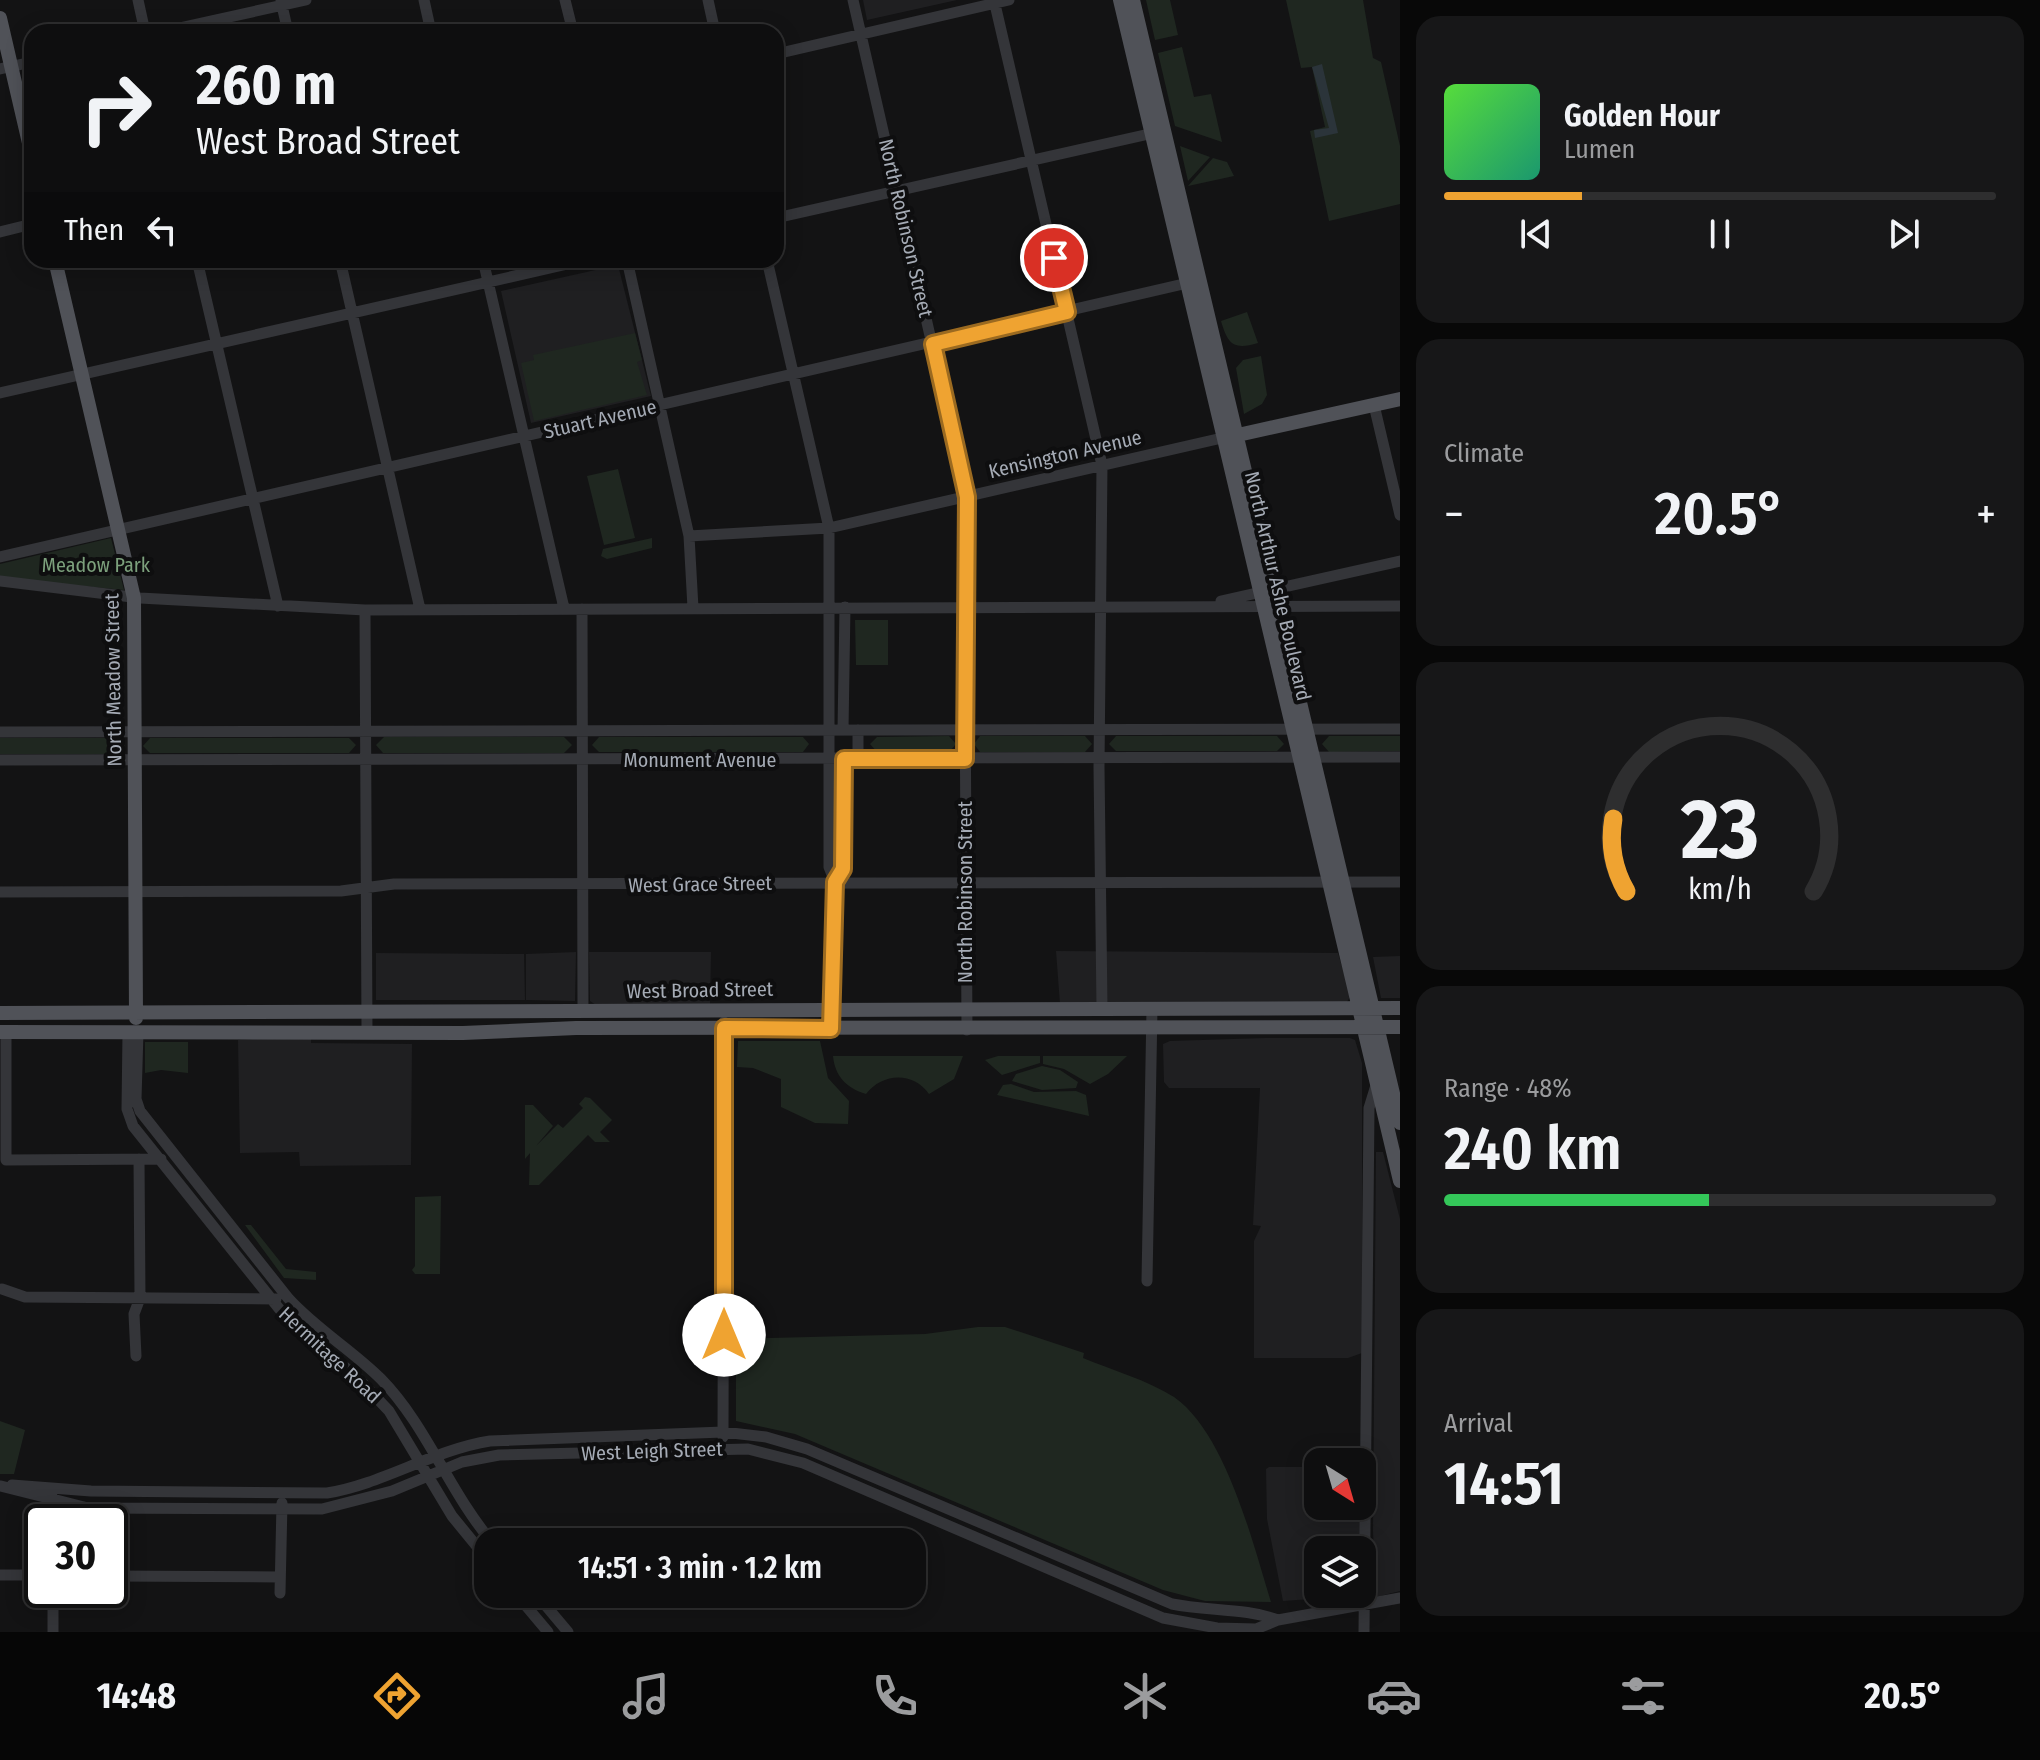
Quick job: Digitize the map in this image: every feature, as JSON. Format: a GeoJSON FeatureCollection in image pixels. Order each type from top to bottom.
{"type":"FeatureCollection","features":[{"type":"Feature","properties":{"kind":"main road","name":"North Arthur Ashe Boulevard"},"geometry":{"type":"LineString","coordinates":[[1120,0],[1158,132]]}},
{"type":"Feature","properties":{"kind":"main road","name":"North Arthur Ashe Boulevard"},"geometry":{"type":"LineString","coordinates":[[1133,0],[1158,132],[1193,282],[1222,438],[1266,597],[1278,606],[1344,882],[1371,1027],[1396,1126],[1400,1181]]}},
{"type":"Feature","properties":{"kind":"main road"},"geometry":{"type":"LineString","coordinates":[[0,18],[6,68],[24,129]]}},
{"type":"Feature","properties":{"kind":"main road","name":"North Meadow Street"},"geometry":{"type":"LineString","coordinates":[[57,268],[134,598],[136,892],[133,1032]]}},
{"type":"Feature","properties":{"kind":"main road","name":"North Arthur Ashe Boulevard"},"geometry":{"type":"LineString","coordinates":[[1193,282],[1238,435],[1298,759],[1328,882],[1367,1008]]}},
{"type":"Feature","properties":{"kind":"main road","name":"Kensington Avenue"},"geometry":{"type":"LineString","coordinates":[[1222,438],[1400,399]]}},
{"type":"Feature","properties":{"kind":"main road","name":"West Broad Street"},"geometry":{"type":"LineString","coordinates":[[0,1013],[1400,1008]]}},
{"type":"Feature","properties":{"kind":"main road","name":"North Arthur Ashe Boulevard"},"geometry":{"type":"LineString","coordinates":[[1371,1027],[1377,1082],[1396,1126]]}},
{"type":"Feature","properties":{"kind":"main road","name":"West Broad Street"},"geometry":{"type":"LineString","coordinates":[[3,1032],[1400,1027]]}},
{"type":"Feature","properties":{"kind":"street"},"geometry":{"type":"LineString","coordinates":[[138,0],[143,24]]}},
{"type":"Feature","properties":{"kind":"street"},"geometry":{"type":"LineString","coordinates":[[194,24],[306,0]]}},
{"type":"Feature","properties":{"kind":"street"},"geometry":{"type":"LineString","coordinates":[[424,0],[429,24]]}},
{"type":"Feature","properties":{"kind":"street"},"geometry":{"type":"LineString","coordinates":[[565,0],[571,24]]}},
{"type":"Feature","properties":{"kind":"street"},"geometry":{"type":"LineString","coordinates":[[708,0],[713,24]]}},
{"type":"Feature","properties":{"kind":"street","name":"North Robinson Street"},"geometry":{"type":"LineString","coordinates":[[853,0],[967,497],[967,1030]]}},
{"type":"Feature","properties":{"kind":"street"},"geometry":{"type":"LineString","coordinates":[[784,52],[1009,0]]}},
{"type":"Feature","properties":{"kind":"street"},"geometry":{"type":"LineString","coordinates":[[994,2],[1102,465],[1099,759],[1102,1008]]}},
{"type":"Feature","properties":{"kind":"street"},"geometry":{"type":"LineString","coordinates":[[281,3],[286,24]]}},
{"type":"Feature","properties":{"kind":"street"},"geometry":{"type":"LineString","coordinates":[[784,216],[1158,132]]}},
{"type":"Feature","properties":{"kind":"street"},"geometry":{"type":"LineString","coordinates":[[0,232],[24,226]]}},
{"type":"Feature","properties":{"kind":"street"},"geometry":{"type":"LineString","coordinates":[[199,268],[278,606]]}},
{"type":"Feature","properties":{"kind":"street"},"geometry":{"type":"LineString","coordinates":[[342,268],[420,609]]}},
{"type":"Feature","properties":{"kind":"street"},"geometry":{"type":"LineString","coordinates":[[485,268],[564,608]]}},
{"type":"Feature","properties":{"kind":"street"},"geometry":{"type":"LineString","coordinates":[[0,393],[550,268]]}},
{"type":"Feature","properties":{"kind":"street"},"geometry":{"type":"LineString","coordinates":[[629,268],[689,536],[693,608]]}},
{"type":"Feature","properties":{"kind":"street"},"geometry":{"type":"LineString","coordinates":[[769,268],[829,528],[829,867],[835,882],[831,1029]]}},
{"type":"Feature","properties":{"kind":"street","name":"Stuart Avenue"},"geometry":{"type":"LineString","coordinates":[[0,557],[796,376],[1193,282]]}},
{"type":"Feature","properties":{"kind":"street"},"geometry":{"type":"LineString","coordinates":[[1374,405],[1400,515]]}},
{"type":"Feature","properties":{"kind":"street","name":"Kensington Avenue"},"geometry":{"type":"LineString","coordinates":[[689,536],[829,528],[1222,438]]}},
{"type":"Feature","properties":{"kind":"street"},"geometry":{"type":"LineString","coordinates":[[0,581],[134,598],[365,610],[1101,609],[1187,607],[1266,597],[1400,561]]}},
{"type":"Feature","properties":{"kind":"street"},"geometry":{"type":"LineString","coordinates":[[1278,606],[1400,606]]}},
{"type":"Feature","properties":{"kind":"street"},"geometry":{"type":"LineString","coordinates":[[843,730],[845,607]]}},
{"type":"Feature","properties":{"kind":"street"},"geometry":{"type":"LineString","coordinates":[[582,609],[580,885],[583,1011]]}},
{"type":"Feature","properties":{"kind":"street"},"geometry":{"type":"LineString","coordinates":[[365,610],[367,1032]]}},
{"type":"Feature","properties":{"kind":"street","name":"Monument Avenue"},"geometry":{"type":"LineString","coordinates":[[0,732],[1400,729]]}},
{"type":"Feature","properties":{"kind":"street"},"geometry":{"type":"LineString","coordinates":[[858,730],[858,759]]}},
{"type":"Feature","properties":{"kind":"street","name":"Monument Avenue"},"geometry":{"type":"LineString","coordinates":[[0,760],[1400,757]]}},
{"type":"Feature","properties":{"kind":"street"},"geometry":{"type":"LineString","coordinates":[[835,882],[843,869],[844,759]]}},
{"type":"Feature","properties":{"kind":"street","name":"West Grace Street"},"geometry":{"type":"LineString","coordinates":[[0,892],[341,891],[367,887],[835,882],[1400,882]]}},
{"type":"Feature","properties":{"kind":"street"},"geometry":{"type":"LineString","coordinates":[[1147,1281],[1152,1008]]}},
{"type":"Feature","properties":{"kind":"street"},"geometry":{"type":"LineString","coordinates":[[723,1449],[724,1009]]}},
{"type":"Feature","properties":{"kind":"street"},"geometry":{"type":"LineString","coordinates":[[3,1032],[6,1160],[179,1160]]}},
{"type":"Feature","properties":{"kind":"street","name":"North Meadow Street"},"geometry":{"type":"LineString","coordinates":[[133,1032],[128,1114],[159,1159]]}},
{"type":"Feature","properties":{"kind":"street","name":"North Meadow Street"},"geometry":{"type":"LineString","coordinates":[[133,1032],[137,1104],[179,1160]]}},
{"type":"Feature","properties":{"kind":"street"},"geometry":{"type":"LineString","coordinates":[[1366,1536],[1369,1139],[1370,1100],[1377,1082]]}},
{"type":"Feature","properties":{"kind":"street"},"geometry":{"type":"LineString","coordinates":[[1369,1139],[1376,1132],[1396,1126]]}},
{"type":"Feature","properties":{"kind":"street"},"geometry":{"type":"LineString","coordinates":[[136,1356],[134,1314],[140,1298],[139,1159]]}},
{"type":"Feature","properties":{"kind":"street","name":"Hermitage Road"},"geometry":{"type":"LineString","coordinates":[[159,1159],[300,1333],[372,1392],[389,1411],[427,1476],[474,1541]]}},
{"type":"Feature","properties":{"kind":"street","name":"Hermitage Road"},"geometry":{"type":"LineString","coordinates":[[179,1160],[288,1298],[313,1325],[381,1379],[410,1415],[441,1470],[480,1528]]}},
{"type":"Feature","properties":{"kind":"street"},"geometry":{"type":"LineString","coordinates":[[2,1289],[25,1297],[288,1298]]}},
{"type":"Feature","properties":{"kind":"street","name":"West Leigh Street"},"geometry":{"type":"LineString","coordinates":[[0,1486],[282,1494],[342,1491],[434,1457],[490,1441],[723,1432],[766,1437],[807,1449],[1172,1604],[1215,1612],[1259,1613],[1278,1620]]}},
{"type":"Feature","properties":{"kind":"street","name":"West Leigh Street"},"geometry":{"type":"LineString","coordinates":[[0,1486],[88,1508],[282,1509],[349,1504],[441,1470],[499,1455],[761,1450],[803,1463],[1163,1618],[1235,1629],[1261,1628],[1278,1620],[1353,1608]]}},
{"type":"Feature","properties":{"kind":"street"},"geometry":{"type":"LineString","coordinates":[[51,1487],[52,1501]]}},
{"type":"Feature","properties":{"kind":"street"},"geometry":{"type":"LineString","coordinates":[[280,1593],[282,1494]]}},
{"type":"Feature","properties":{"kind":"street"},"geometry":{"type":"LineString","coordinates":[[0,1575],[24,1575]]}},
{"type":"Feature","properties":{"kind":"street"},"geometry":{"type":"LineString","coordinates":[[128,1576],[280,1577]]}},
{"type":"Feature","properties":{"kind":"street","name":"West Leigh Street"},"geometry":{"type":"LineString","coordinates":[[1376,1603],[1400,1598]]}},
{"type":"Feature","properties":{"kind":"street"},"geometry":{"type":"LineString","coordinates":[[53,1608],[53,1632]]}},
{"type":"Feature","properties":{"kind":"street"},"geometry":{"type":"LineString","coordinates":[[528,1608],[548,1632]]}},
{"type":"Feature","properties":{"kind":"street"},"geometry":{"type":"LineString","coordinates":[[548,1608],[568,1632]]}},
{"type":"Feature","properties":{"kind":"street"},"geometry":{"type":"LineString","coordinates":[[1364,1632],[1365,1608]]}},
{"type":"Feature","properties":{"kind":"shaded area"},"geometry":{"type":"Polygon","coordinates":[[[863,0],[957,0],[867,20],[863,0]]]}},
{"type":"Feature","properties":{"kind":"shaded area"},"geometry":{"type":"Polygon","coordinates":[[[1322,64],[1338,133],[1315,138],[1314,130],[1329,128],[1312,67],[1322,64]]]}},
{"type":"Feature","properties":{"kind":"shaded area"},"geometry":{"type":"Polygon","coordinates":[[[604,268],[619,268],[651,396],[531,423],[501,291],[604,268]]]}},
{"type":"Feature","properties":{"kind":"shaded area"},"geometry":{"type":"Polygon","coordinates":[[[1056,951],[1338,953],[1351,996],[1346,1003],[1060,1004],[1056,951]]]}},
{"type":"Feature","properties":{"kind":"shaded area"},"geometry":{"type":"Polygon","coordinates":[[[576,952],[575,1001],[526,1000],[526,954],[576,952]]]}},
{"type":"Feature","properties":{"kind":"shaded area"},"geometry":{"type":"Polygon","coordinates":[[[589,952],[711,952],[710,1005],[596,1005],[590,1001],[589,952]]]}},
{"type":"Feature","properties":{"kind":"shaded area"},"geometry":{"type":"Polygon","coordinates":[[[376,953],[524,954],[525,1000],[376,1000],[376,953]]]}},
{"type":"Feature","properties":{"kind":"shaded area"},"geometry":{"type":"Polygon","coordinates":[[[1400,956],[1400,998],[1381,998],[1373,957],[1400,956]]]}},
{"type":"Feature","properties":{"kind":"shaded area"},"geometry":{"type":"Polygon","coordinates":[[[311,1037],[311,1043],[412,1044],[411,1165],[300,1166],[299,1152],[240,1153],[238,1040],[311,1037]]]}},
{"type":"Feature","properties":{"kind":"shaded area"},"geometry":{"type":"Polygon","coordinates":[[[1350,1038],[1355,1040],[1362,1063],[1362,1353],[1348,1358],[1254,1358],[1254,1241],[1261,1226],[1253,1225],[1260,1088],[1169,1088],[1164,1082],[1163,1044],[1170,1041],[1350,1038]]]}},
{"type":"Feature","properties":{"kind":"shaded area"},"geometry":{"type":"Polygon","coordinates":[[[1376,1152],[1383,1152],[1400,1219],[1400,1591],[1376,1597],[1376,1152]]]}},
{"type":"Feature","properties":{"kind":"shaded area"},"geometry":{"type":"Polygon","coordinates":[[[1304,1467],[1304,1520],[1361,1520],[1361,1536],[1304,1536],[1304,1600],[1283,1601],[1267,1519],[1266,1469],[1304,1467]]]}},
{"type":"Feature","properties":{"kind":"green space"},"geometry":{"type":"Polygon","coordinates":[[[1146,0],[1170,0],[1178,35],[1155,40],[1146,0]]]}},
{"type":"Feature","properties":{"kind":"green space"},"geometry":{"type":"Polygon","coordinates":[[[1286,0],[1363,0],[1373,58],[1381,62],[1400,146],[1400,204],[1329,221],[1310,131],[1325,127],[1312,67],[1301,68],[1286,0]]]}},
{"type":"Feature","properties":{"kind":"green space"},"geometry":{"type":"Polygon","coordinates":[[[1182,47],[1194,97],[1211,94],[1222,142],[1175,126],[1158,53],[1182,47]]]}},
{"type":"Feature","properties":{"kind":"green space"},"geometry":{"type":"Polygon","coordinates":[[[1180,146],[1210,157],[1188,181],[1180,146]]]}},
{"type":"Feature","properties":{"kind":"green space"},"geometry":{"type":"Polygon","coordinates":[[[1213,158],[1227,162],[1234,176],[1188,186],[1213,158]]]}},
{"type":"Feature","properties":{"kind":"green space"},"geometry":{"type":"Polygon","coordinates":[[[1247,312],[1258,343],[1233,344],[1226,336],[1221,321],[1247,312]]]}},
{"type":"Feature","properties":{"kind":"green space"},"geometry":{"type":"Polygon","coordinates":[[[635,333],[642,360],[637,362],[647,395],[534,421],[521,363],[534,360],[533,355],[635,333]]]}},
{"type":"Feature","properties":{"kind":"green space"},"geometry":{"type":"Polygon","coordinates":[[[1261,356],[1267,395],[1262,404],[1244,414],[1236,368],[1243,360],[1261,356]]]}},
{"type":"Feature","properties":{"kind":"green space"},"geometry":{"type":"Polygon","coordinates":[[[618,469],[635,538],[604,545],[587,476],[618,469]]]}},
{"type":"Feature","properties":{"kind":"green space","name":"Meadow Park"},"geometry":{"type":"Polygon","coordinates":[[[111,538],[124,590],[0,578],[0,564],[111,538]]]}},
{"type":"Feature","properties":{"kind":"green space"},"geometry":{"type":"Polygon","coordinates":[[[652,538],[652,548],[607,559],[601,556],[603,549],[652,538]]]}},
{"type":"Feature","properties":{"kind":"green space"},"geometry":{"type":"Polygon","coordinates":[[[855,620],[888,620],[888,665],[856,665],[855,620]]]}},
{"type":"Feature","properties":{"kind":"green space"},"geometry":{"type":"Polygon","coordinates":[[[949,736],[956,744],[949,752],[877,752],[870,744],[877,737],[949,736]]]}},
{"type":"Feature","properties":{"kind":"green space"},"geometry":{"type":"Polygon","coordinates":[[[980,736],[1085,736],[1092,744],[1085,752],[980,752],[974,744],[980,736]]]}},
{"type":"Feature","properties":{"kind":"green space"},"geometry":{"type":"Polygon","coordinates":[[[1116,736],[1277,736],[1284,744],[1277,751],[1116,751],[1109,744],[1116,736]]]}},
{"type":"Feature","properties":{"kind":"green space"},"geometry":{"type":"Polygon","coordinates":[[[1329,736],[1400,736],[1400,751],[1329,752],[1322,744],[1329,736]]]}},
{"type":"Feature","properties":{"kind":"green space"},"geometry":{"type":"Polygon","coordinates":[[[384,737],[564,737],[572,745],[564,753],[383,753],[376,745],[384,737]]]}},
{"type":"Feature","properties":{"kind":"green space"},"geometry":{"type":"Polygon","coordinates":[[[599,737],[803,737],[809,744],[803,752],[599,752],[592,745],[599,737]]]}},
{"type":"Feature","properties":{"kind":"green space"},"geometry":{"type":"Polygon","coordinates":[[[0,738],[119,738],[125,746],[119,754],[0,754],[0,738]]]}},
{"type":"Feature","properties":{"kind":"green space"},"geometry":{"type":"Polygon","coordinates":[[[150,738],[349,738],[356,745],[349,753],[150,753],[143,746],[150,738]]]}},
{"type":"Feature","properties":{"kind":"green space"},"geometry":{"type":"Polygon","coordinates":[[[738,1041],[820,1041],[828,1078],[849,1101],[848,1124],[815,1123],[781,1107],[781,1079],[753,1068],[737,1067],[738,1041]]]}},
{"type":"Feature","properties":{"kind":"green space"},"geometry":{"type":"Polygon","coordinates":[[[145,1042],[188,1042],[188,1073],[161,1070],[145,1073],[145,1042]]]}},
{"type":"Feature","properties":{"kind":"green space"},"geometry":{"type":"Polygon","coordinates":[[[833,1056],[963,1056],[954,1079],[929,1094],[915,1081],[898,1078],[880,1082],[866,1094],[843,1080],[836,1070],[833,1056]]]}},
{"type":"Feature","properties":{"kind":"green space"},"geometry":{"type":"Polygon","coordinates":[[[998,1056],[1040,1056],[1040,1063],[1002,1075],[985,1060],[998,1056]]]}},
{"type":"Feature","properties":{"kind":"green space"},"geometry":{"type":"Polygon","coordinates":[[[1043,1056],[1127,1056],[1108,1074],[1090,1084],[1064,1069],[1043,1064],[1043,1056]]]}},
{"type":"Feature","properties":{"kind":"green space"},"geometry":{"type":"Polygon","coordinates":[[[1042,1066],[1060,1070],[1078,1082],[1076,1088],[1042,1090],[1012,1081],[1016,1074],[1042,1066]]]}},
{"type":"Feature","properties":{"kind":"green space"},"geometry":{"type":"Polygon","coordinates":[[[1011,1084],[1034,1092],[1076,1091],[1086,1095],[1089,1116],[997,1095],[1003,1085],[1011,1084]]]}},
{"type":"Feature","properties":{"kind":"green space"},"geometry":{"type":"Polygon","coordinates":[[[585,1097],[590,1098],[612,1120],[600,1132],[610,1142],[595,1142],[588,1135],[539,1185],[529,1185],[530,1152],[558,1124],[563,1128],[583,1108],[579,1104],[585,1097]]]}},
{"type":"Feature","properties":{"kind":"green space"},"geometry":{"type":"Polygon","coordinates":[[[525,1105],[533,1105],[553,1126],[525,1159],[525,1105]]]}},
{"type":"Feature","properties":{"kind":"green space"},"geometry":{"type":"Polygon","coordinates":[[[441,1196],[440,1274],[415,1274],[412,1270],[415,1266],[415,1197],[441,1196]]]}},
{"type":"Feature","properties":{"kind":"green space"},"geometry":{"type":"Polygon","coordinates":[[[245,1225],[251,1225],[286,1269],[316,1272],[316,1280],[284,1278],[245,1225]]]}},
{"type":"Feature","properties":{"kind":"green space"},"geometry":{"type":"Polygon","coordinates":[[[1005,1327],[1084,1353],[1083,1358],[1141,1380],[1174,1397],[1209,1436],[1223,1462],[1246,1521],[1271,1602],[1205,1601],[1163,1590],[795,1434],[736,1421],[736,1339],[925,1334],[1005,1327]]]}},
{"type":"Feature","properties":{"kind":"green space"},"geometry":{"type":"Polygon","coordinates":[[[0,1421],[25,1430],[14,1474],[0,1474],[0,1421]]]}},
{"type":"Feature","properties":{"kind":"route"},"geometry":{"type":"LineString","coordinates":[[724,1335],[724,1028],[831,1029],[835,882],[843,869],[844,759],[965,759],[964,510],[967,497],[933,344],[1067,312],[1054,258]]}}]}
